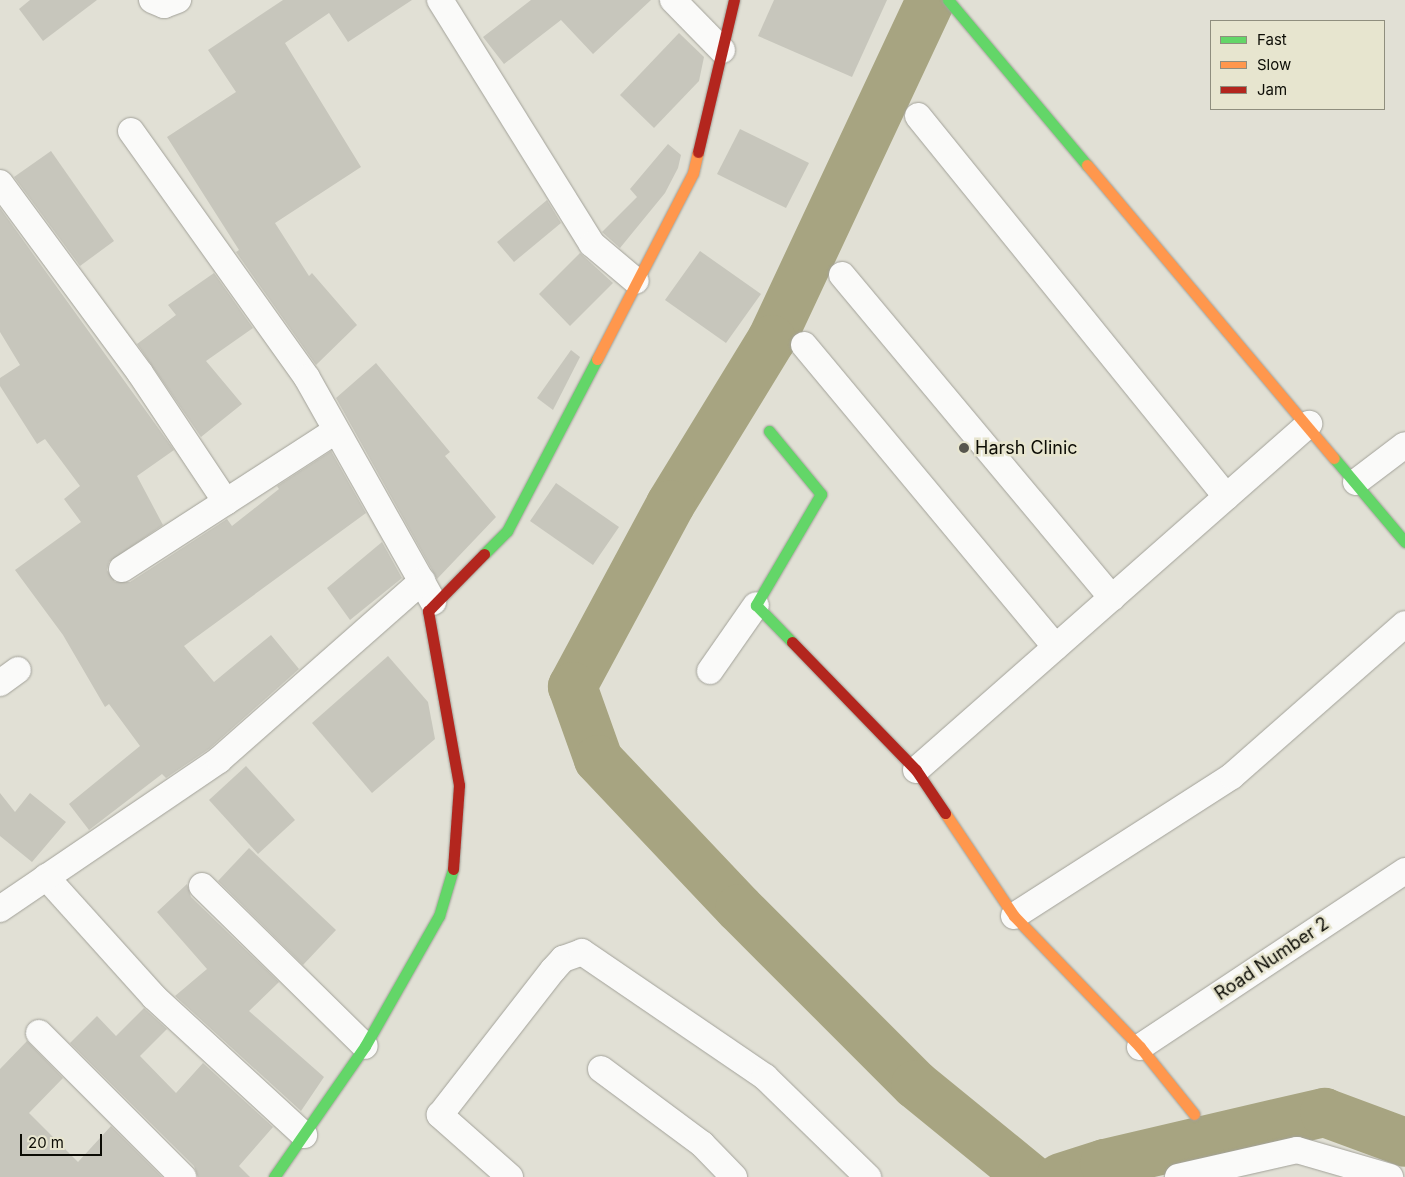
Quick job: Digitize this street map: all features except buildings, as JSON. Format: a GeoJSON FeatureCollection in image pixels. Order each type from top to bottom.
{"type":"FeatureCollection","features":[{"type":"Feature","properties":{"kind":"street"},"geometry":{"type":"LineString","coordinates":[[152,0],[164,5],[178,0]]}},
{"type":"Feature","properties":{"kind":"street"},"geometry":{"type":"LineString","coordinates":[[440,0],[592,244],[636,280]]}},
{"type":"Feature","properties":{"kind":"street"},"geometry":{"type":"LineString","coordinates":[[673,0],[722,50]]}},
{"type":"Feature","properties":{"kind":"street"},"geometry":{"type":"LineString","coordinates":[[0,909],[219,760],[427,592],[507,531],[693,173],[734,0]]}},
{"type":"Feature","properties":{"kind":"street"},"geometry":{"type":"LineString","coordinates":[[949,1],[1309,424],[1405,542]]}},
{"type":"Feature","properties":{"kind":"street"},"geometry":{"type":"LineString","coordinates":[[918,116],[1226,497]]}},
{"type":"Feature","properties":{"kind":"street"},"geometry":{"type":"LineString","coordinates":[[131,131],[307,378],[427,592],[428,623],[460,785],[453,868],[439,916],[365,1046],[274,1177]]}},
{"type":"Feature","properties":{"kind":"street"},"geometry":{"type":"LineString","coordinates":[[0,184],[140,373],[226,502]]}},
{"type":"Feature","properties":{"kind":"street"},"geometry":{"type":"LineString","coordinates":[[842,274],[1112,598]]}},
{"type":"Feature","properties":{"kind":"street"},"geometry":{"type":"LineString","coordinates":[[804,345],[1056,647]]}},
{"type":"Feature","properties":{"kind":"street"},"geometry":{"type":"LineString","coordinates":[[916,770],[1309,424]]}},
{"type":"Feature","properties":{"kind":"street"},"geometry":{"type":"LineString","coordinates":[[122,569],[335,430]]}},
{"type":"Feature","properties":{"kind":"street"},"geometry":{"type":"LineString","coordinates":[[710,672],[756,605],[821,494],[769,431]]}},
{"type":"Feature","properties":{"kind":"street"},"geometry":{"type":"LineString","coordinates":[[1356,482],[1405,445]]}},
{"type":"Feature","properties":{"kind":"street"},"geometry":{"type":"LineString","coordinates":[[756,605],[916,770],[1014,916],[1140,1047],[1194,1114]]}},
{"type":"Feature","properties":{"kind":"street"},"geometry":{"type":"LineString","coordinates":[[1014,916],[1232,776],[1405,624]]}},
{"type":"Feature","properties":{"kind":"street","name":"Road Number 2"},"geometry":{"type":"LineString","coordinates":[[1140,1047],[1405,871]]}},
{"type":"Feature","properties":{"kind":"street"},"geometry":{"type":"LineString","coordinates":[[46,877],[154,997],[304,1135]]}},
{"type":"Feature","properties":{"kind":"street"},"geometry":{"type":"LineString","coordinates":[[202,886],[365,1046]]}},
{"type":"Feature","properties":{"kind":"street"},"geometry":{"type":"LineString","coordinates":[[510,1177],[440,1115],[558,964],[574,952],[582,952],[765,1077],[868,1177]]}},
{"type":"Feature","properties":{"kind":"street"},"geometry":{"type":"LineString","coordinates":[[39,1033],[183,1177]]}},
{"type":"Feature","properties":{"kind":"street"},"geometry":{"type":"LineString","coordinates":[[601,1069],[702,1144],[734,1177]]}},
{"type":"Feature","properties":{"kind":"street"},"geometry":{"type":"LineString","coordinates":[[1178,1177],[1297,1150],[1390,1177]]}},
{"type":"Feature","properties":{"kind":"waterway"},"geometry":{"type":"LineString","coordinates":[[930,0],[771,339],[670,504],[572,686],[598,759],[739,908],[915,1084],[1029,1177]]}},
{"type":"Feature","properties":{"kind":"waterway"},"geometry":{"type":"LineString","coordinates":[[1060,1177],[1104,1163],[1324,1112],[1405,1142]]}},
{"type":"Feature","properties":{"kind":"traffic: fast"},"geometry":{"type":"LineString","coordinates":[[948,0],[1087,165]]}},
{"type":"Feature","properties":{"kind":"traffic: fast"},"geometry":{"type":"LineString","coordinates":[[484,554],[507,531],[597,359]]}},
{"type":"Feature","properties":{"kind":"traffic: fast"},"geometry":{"type":"LineString","coordinates":[[769,431],[821,494],[756,605],[792,642]]}},
{"type":"Feature","properties":{"kind":"traffic: fast"},"geometry":{"type":"LineString","coordinates":[[1334,458],[1405,542]]}},
{"type":"Feature","properties":{"kind":"traffic: fast"},"geometry":{"type":"LineString","coordinates":[[274,1177],[365,1046],[439,916],[453,869]]}},
{"type":"Feature","properties":{"kind":"traffic: slow"},"geometry":{"type":"LineString","coordinates":[[597,359],[693,173],[698,152]]}},
{"type":"Feature","properties":{"kind":"traffic: slow"},"geometry":{"type":"LineString","coordinates":[[1087,165],[1334,458]]}},
{"type":"Feature","properties":{"kind":"traffic: slow"},"geometry":{"type":"LineString","coordinates":[[945,813],[1014,916],[1140,1047],[1194,1114]]}},
{"type":"Feature","properties":{"kind":"traffic: jam"},"geometry":{"type":"LineString","coordinates":[[698,152],[734,0]]}},
{"type":"Feature","properties":{"kind":"traffic: jam"},"geometry":{"type":"LineString","coordinates":[[453,869],[459,785],[428,611],[484,554]]}},
{"type":"Feature","properties":{"kind":"traffic: jam"},"geometry":{"type":"LineString","coordinates":[[792,642],[916,770],[945,813]]}},
{"type":"Feature","properties":{"kind":"place","name":"Harsh Clinic"},"geometry":{"type":"Point","coordinates":[964,448]}}]}
